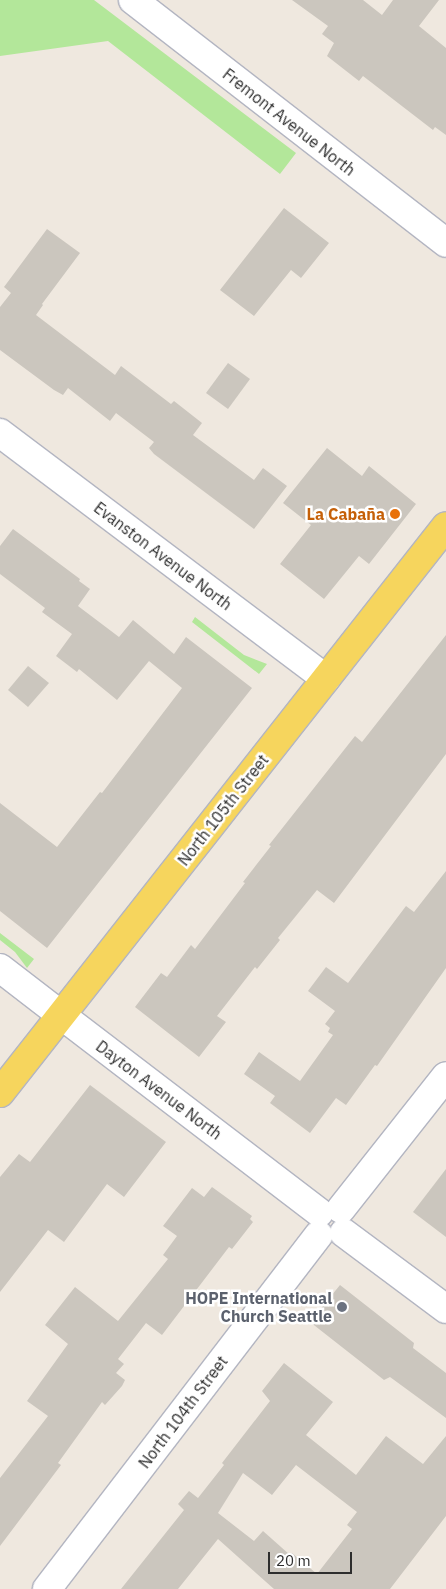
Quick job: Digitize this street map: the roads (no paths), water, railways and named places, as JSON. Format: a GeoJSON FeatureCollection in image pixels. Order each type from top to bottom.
{"type":"FeatureCollection","features":[{"type":"Feature","properties":{"kind":"main road","name":"North 105th Street"},"geometry":{"type":"LineString","coordinates":[[0,1093],[446,526]]}},
{"type":"Feature","properties":{"kind":"street","name":"Fremont Avenue North"},"geometry":{"type":"LineString","coordinates":[[133,0],[446,244]]}},
{"type":"Feature","properties":{"kind":"street","name":"Evanston Avenue North"},"geometry":{"type":"LineString","coordinates":[[0,433],[326,679]]}},
{"type":"Feature","properties":{"kind":"street","name":"Dayton Avenue North"},"geometry":{"type":"LineString","coordinates":[[0,968],[446,1309]]}},
{"type":"Feature","properties":{"kind":"street","name":"North 104th Street"},"geometry":{"type":"LineString","coordinates":[[47,1589],[446,1076]]}},
{"type":"Feature","properties":{"kind":"place","name":"La Cabaña"},"geometry":{"type":"Point","coordinates":[395,514]}},
{"type":"Feature","properties":{"kind":"place","name":"HOPE International Church Seattle"},"geometry":{"type":"Point","coordinates":[342,1307]}}]}
